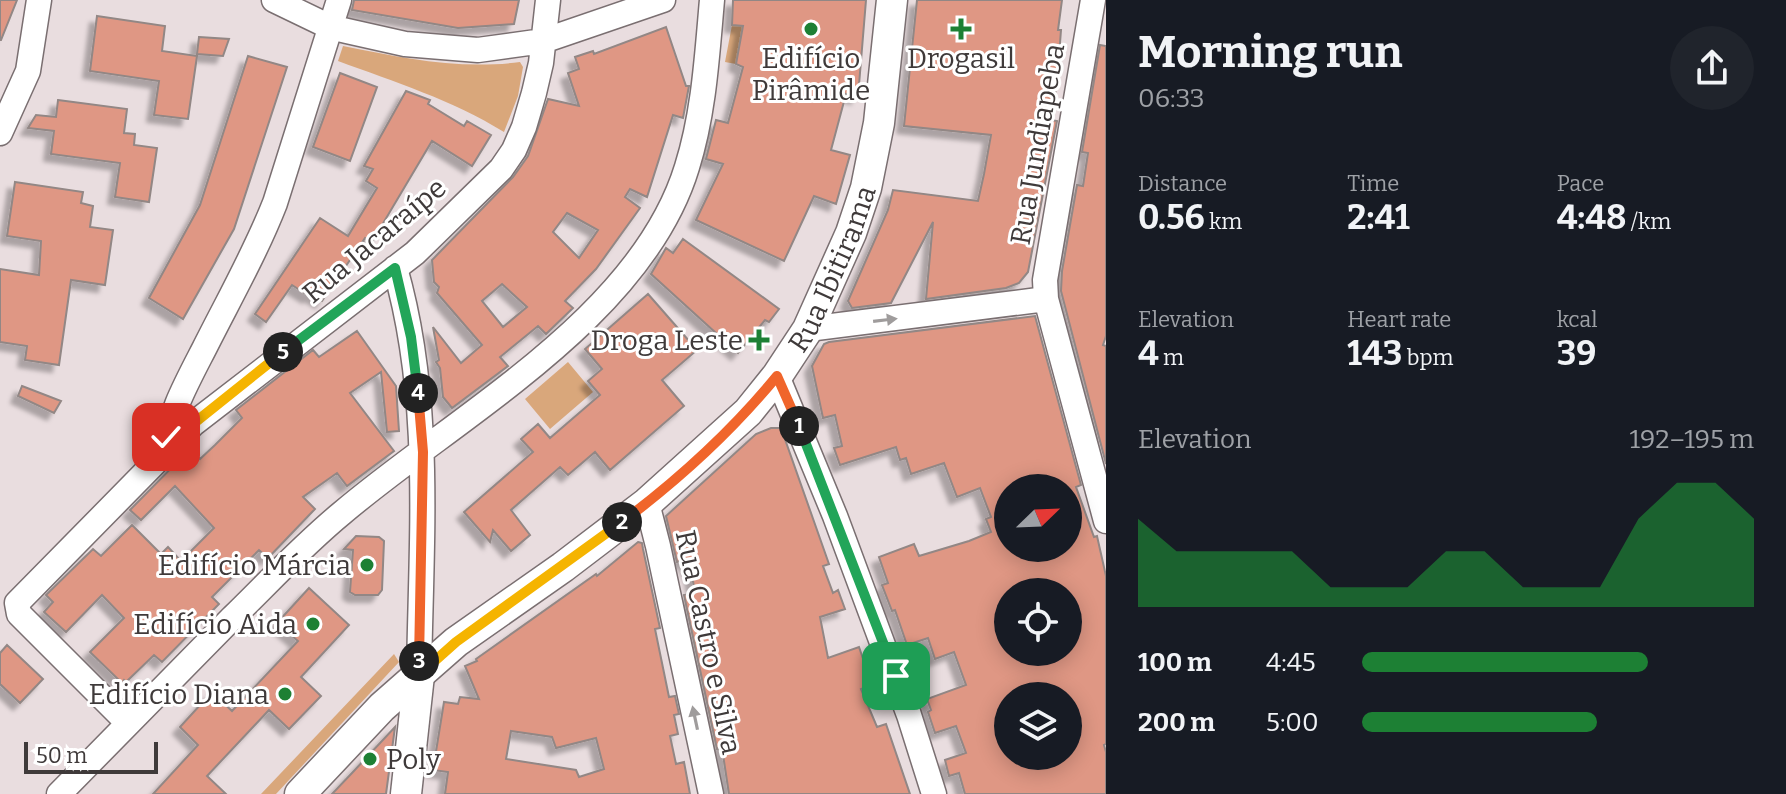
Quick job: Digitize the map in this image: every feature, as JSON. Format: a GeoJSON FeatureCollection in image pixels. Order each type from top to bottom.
{"type":"FeatureCollection","features":[{"type":"Feature","properties":{"kind":"main road","name":"Rua Ibitirama"},"geometry":{"type":"LineString","coordinates":[[300,794],[382,707],[456,642],[647,503],[748,412],[777,376],[808,329],[851,233],[870,174],[879,123],[892,0]]}},
{"type":"Feature","properties":{"kind":"main road"},"geometry":{"type":"LineString","coordinates":[[406,794],[419,675]]}},
{"type":"Feature","properties":{"kind":"street"},"geometry":{"type":"LineString","coordinates":[[2,123],[28,71],[39,0]]}},
{"type":"Feature","properties":{"kind":"street"},"geometry":{"type":"LineString","coordinates":[[274,0],[330,27],[405,44],[478,50],[543,41],[663,0]]}},
{"type":"Feature","properties":{"kind":"street"},"geometry":{"type":"LineString","coordinates":[[164,453],[178,402],[275,203],[339,0]]}},
{"type":"Feature","properties":{"kind":"street","name":"Rua Jacaraípe"},"geometry":{"type":"LineString","coordinates":[[128,723],[19,614],[16,606],[193,424],[415,253],[501,169],[524,127],[534,93],[548,0]]}},
{"type":"Feature","properties":{"kind":"street"},"geometry":{"type":"LineString","coordinates":[[59,794],[286,562],[343,512],[530,368],[591,313],[637,262],[667,213],[687,169],[702,108],[712,0]]}},
{"type":"Feature","properties":{"kind":"street","name":"Rua Jundiapeba"},"geometry":{"type":"LineString","coordinates":[[1093,0],[1046,259],[1046,299],[1105,511]]}},
{"type":"Feature","properties":{"kind":"street"},"geometry":{"type":"LineString","coordinates":[[395,268],[411,337],[423,452],[419,675]]}},
{"type":"Feature","properties":{"kind":"street"},"geometry":{"type":"LineString","coordinates":[[808,329],[1046,299]]}},
{"type":"Feature","properties":{"kind":"street"},"geometry":{"type":"LineString","coordinates":[[777,376],[821,479],[870,609],[917,737],[934,794]]}},
{"type":"Feature","properties":{"kind":"street","name":"Rua Castro e Silva"},"geometry":{"type":"LineString","coordinates":[[647,503],[711,794]]}},
{"type":"Feature","properties":{"kind":"shaded area"},"geometry":{"type":"Polygon","coordinates":[[[732,25],[743,26],[736,64],[725,62],[732,25]]]}},
{"type":"Feature","properties":{"kind":"shaded area"},"geometry":{"type":"Polygon","coordinates":[[[343,46],[453,64],[520,62],[523,67],[518,96],[504,132],[444,101],[338,61],[343,46]]]}},
{"type":"Feature","properties":{"kind":"shaded area"},"geometry":{"type":"Polygon","coordinates":[[[568,362],[593,392],[550,429],[525,399],[568,362]]]}},
{"type":"Feature","properties":{"kind":"shaded area"},"geometry":{"type":"Polygon","coordinates":[[[394,654],[399,662],[276,794],[261,794],[394,654]]]}},
{"type":"Feature","properties":{"kind":"building"},"geometry":{"type":"Polygon","coordinates":[[[0,0],[17,0],[1,40],[0,40],[0,0]]]}},
{"type":"Feature","properties":{"kind":"building"},"geometry":{"type":"Polygon","coordinates":[[[354,0],[519,0],[514,24],[458,28],[352,10],[354,0]]]}},
{"type":"Feature","properties":{"kind":"building"},"geometry":{"type":"Polygon","coordinates":[[[733,0],[866,0],[858,97],[846,94],[831,150],[850,155],[836,204],[814,196],[784,261],[696,220],[723,164],[706,159],[716,120],[728,123],[743,67],[736,64],[743,26],[732,25],[733,0]]]}},
{"type":"Feature","properties":{"kind":"building"},"geometry":{"type":"Polygon","coordinates":[[[917,0],[1062,0],[1058,30],[1061,30],[1061,56],[1051,120],[1057,121],[1028,272],[1019,283],[1006,288],[926,299],[933,222],[891,303],[852,308],[848,301],[888,210],[893,190],[978,201],[984,174],[991,135],[904,126],[917,0]]]}},
{"type":"Feature","properties":{"kind":"building"},"geometry":{"type":"Polygon","coordinates":[[[97,16],[165,26],[162,51],[197,56],[188,119],[154,115],[159,81],[90,71],[97,16]]]}},
{"type":"Feature","properties":{"kind":"building"},"geometry":{"type":"Polygon","coordinates":[[[666,27],[686,86],[689,86],[683,118],[673,115],[647,197],[630,189],[625,197],[640,208],[596,269],[565,301],[573,308],[546,334],[538,326],[500,357],[508,366],[452,408],[443,397],[433,327],[461,363],[482,345],[437,293],[439,287],[434,282],[432,260],[513,177],[528,156],[548,99],[579,106],[568,73],[579,69],[575,57],[593,51],[594,54],[666,27]],[[567,213],[553,232],[579,258],[598,230],[567,213]],[[502,284],[482,301],[503,327],[527,307],[502,284]]]}},
{"type":"Feature","properties":{"kind":"building"},"geometry":{"type":"Polygon","coordinates":[[[199,37],[229,39],[223,56],[197,54],[199,37]]]}},
{"type":"Feature","properties":{"kind":"building"},"geometry":{"type":"Polygon","coordinates":[[[1100,45],[1106,46],[1106,336],[1103,345],[1106,346],[1106,464],[1061,291],[1077,185],[1083,186],[1088,153],[1082,152],[1100,45]]]}},
{"type":"Feature","properties":{"kind":"building"},"geometry":{"type":"Polygon","coordinates":[[[248,56],[287,67],[234,229],[183,319],[149,298],[200,205],[248,56]]]}},
{"type":"Feature","properties":{"kind":"building"},"geometry":{"type":"Polygon","coordinates":[[[340,73],[377,87],[350,161],[313,147],[340,73]]]}},
{"type":"Feature","properties":{"kind":"building"},"geometry":{"type":"Polygon","coordinates":[[[406,91],[430,100],[428,104],[464,126],[467,121],[491,135],[472,166],[432,141],[372,242],[365,238],[322,301],[292,285],[266,322],[255,314],[320,218],[348,236],[377,188],[366,181],[373,169],[364,166],[406,91]]]}},
{"type":"Feature","properties":{"kind":"building"},"geometry":{"type":"Polygon","coordinates":[[[58,100],[127,109],[124,133],[135,134],[134,145],[157,148],[149,202],[115,197],[120,163],[51,154],[54,131],[28,128],[36,115],[56,117],[58,100]]]}},
{"type":"Feature","properties":{"kind":"building"},"geometry":{"type":"Polygon","coordinates":[[[15,182],[83,192],[81,203],[93,206],[90,227],[113,230],[105,285],[71,280],[59,365],[25,360],[27,346],[0,342],[0,269],[39,275],[41,241],[7,236],[15,182]]]}},
{"type":"Feature","properties":{"kind":"building"},"geometry":{"type":"Polygon","coordinates":[[[683,239],[779,309],[769,322],[765,320],[738,353],[651,274],[666,248],[673,253],[683,239]]]}},
{"type":"Feature","properties":{"kind":"building"},"geometry":{"type":"Polygon","coordinates":[[[648,294],[697,350],[662,380],[684,406],[610,470],[595,452],[568,475],[560,467],[511,510],[530,535],[511,551],[493,530],[490,542],[464,512],[533,452],[521,439],[538,424],[550,438],[600,395],[588,381],[602,369],[585,349],[648,294]]]}},
{"type":"Feature","properties":{"kind":"building"},"geometry":{"type":"Polygon","coordinates":[[[1035,316],[1078,474],[994,474],[994,562],[1082,562],[1082,504],[1094,537],[1097,536],[1106,576],[1106,794],[965,794],[959,773],[949,776],[945,760],[966,753],[956,726],[935,733],[927,699],[966,685],[954,652],[935,659],[928,638],[907,645],[882,585],[888,583],[879,557],[914,544],[919,556],[969,541],[991,532],[986,519],[991,517],[980,488],[957,497],[944,463],[911,474],[906,458],[900,460],[896,447],[840,465],[834,448],[842,446],[835,415],[823,418],[812,366],[824,344],[1035,316]]]}},
{"type":"Feature","properties":{"kind":"building"},"geometry":{"type":"Polygon","coordinates":[[[357,331],[396,386],[399,431],[387,432],[381,372],[350,393],[394,451],[347,486],[337,473],[303,497],[315,509],[268,558],[259,550],[212,597],[219,604],[162,662],[154,655],[122,683],[90,652],[124,618],[102,595],[66,632],[44,612],[53,602],[46,595],[93,549],[101,556],[132,525],[161,554],[168,547],[181,561],[214,528],[175,486],[141,520],[130,510],[190,449],[200,459],[215,445],[242,418],[236,410],[313,350],[319,357],[357,331]]]}},
{"type":"Feature","properties":{"kind":"building"},"geometry":{"type":"Polygon","coordinates":[[[22,386],[61,401],[54,413],[18,396],[22,386]]]}},
{"type":"Feature","properties":{"kind":"building"},"geometry":{"type":"Polygon","coordinates":[[[781,428],[829,564],[823,566],[833,593],[838,590],[845,609],[820,617],[828,658],[859,647],[872,685],[861,689],[877,727],[886,724],[910,794],[729,794],[722,748],[717,749],[684,595],[695,593],[692,575],[685,560],[677,562],[666,516],[756,434],[781,428]]]}},
{"type":"Feature","properties":{"kind":"building","name":"Edifício Márcia"},"geometry":{"type":"Polygon","coordinates":[[[356,536],[379,537],[384,541],[382,590],[378,595],[355,595],[350,592],[353,550],[344,549],[356,536]]]}},
{"type":"Feature","properties":{"kind":"building"},"geometry":{"type":"Polygon","coordinates":[[[638,542],[642,543],[660,628],[655,629],[669,697],[675,696],[679,714],[674,715],[678,734],[670,736],[676,764],[684,762],[690,794],[445,794],[448,772],[433,770],[444,702],[458,704],[460,697],[479,699],[465,666],[477,661],[597,576],[638,542]],[[511,731],[506,759],[576,770],[579,777],[604,769],[596,738],[556,748],[552,737],[511,731]]]}},
{"type":"Feature","properties":{"kind":"building"},"geometry":{"type":"Polygon","coordinates":[[[309,588],[349,625],[301,677],[321,696],[289,729],[269,710],[207,776],[226,794],[153,794],[198,745],[180,727],[212,692],[232,711],[298,641],[277,623],[309,588]]]}},
{"type":"Feature","properties":{"kind":"building"},"geometry":{"type":"Polygon","coordinates":[[[7,645],[43,679],[20,703],[0,684],[0,653],[7,645]]]}},
{"type":"Feature","properties":{"kind":"building"},"geometry":{"type":"Polygon","coordinates":[[[395,727],[386,794],[332,794],[352,773],[395,727]]]}},
{"type":"Feature","properties":{"kind":"place","name":"Edifício Pirâmide"},"geometry":{"type":"Point","coordinates":[811,29]}},
{"type":"Feature","properties":{"kind":"place","name":"Drogasil"},"geometry":{"type":"Point","coordinates":[961,29]}},
{"type":"Feature","properties":{"kind":"place","name":"Droga Leste"},"geometry":{"type":"Point","coordinates":[759,340]}},
{"type":"Feature","properties":{"kind":"place","name":"Edifício Márcia"},"geometry":{"type":"Point","coordinates":[367,565]}},
{"type":"Feature","properties":{"kind":"place","name":"Edifício Aida"},"geometry":{"type":"Point","coordinates":[313,624]}},
{"type":"Feature","properties":{"kind":"place","name":"Edifício Diana"},"geometry":{"type":"Point","coordinates":[285,694]}},
{"type":"Feature","properties":{"kind":"place","name":"Poly"},"geometry":{"type":"Point","coordinates":[370,759]}},
{"type":"Feature","properties":{"kind":"route"},"geometry":{"type":"LineString","coordinates":[[166,437],[164,453],[193,424],[395,268],[404,300],[418,381],[423,452],[419,675],[456,642],[647,503],[748,412],[777,376],[821,479],[896,676]]}}]}
